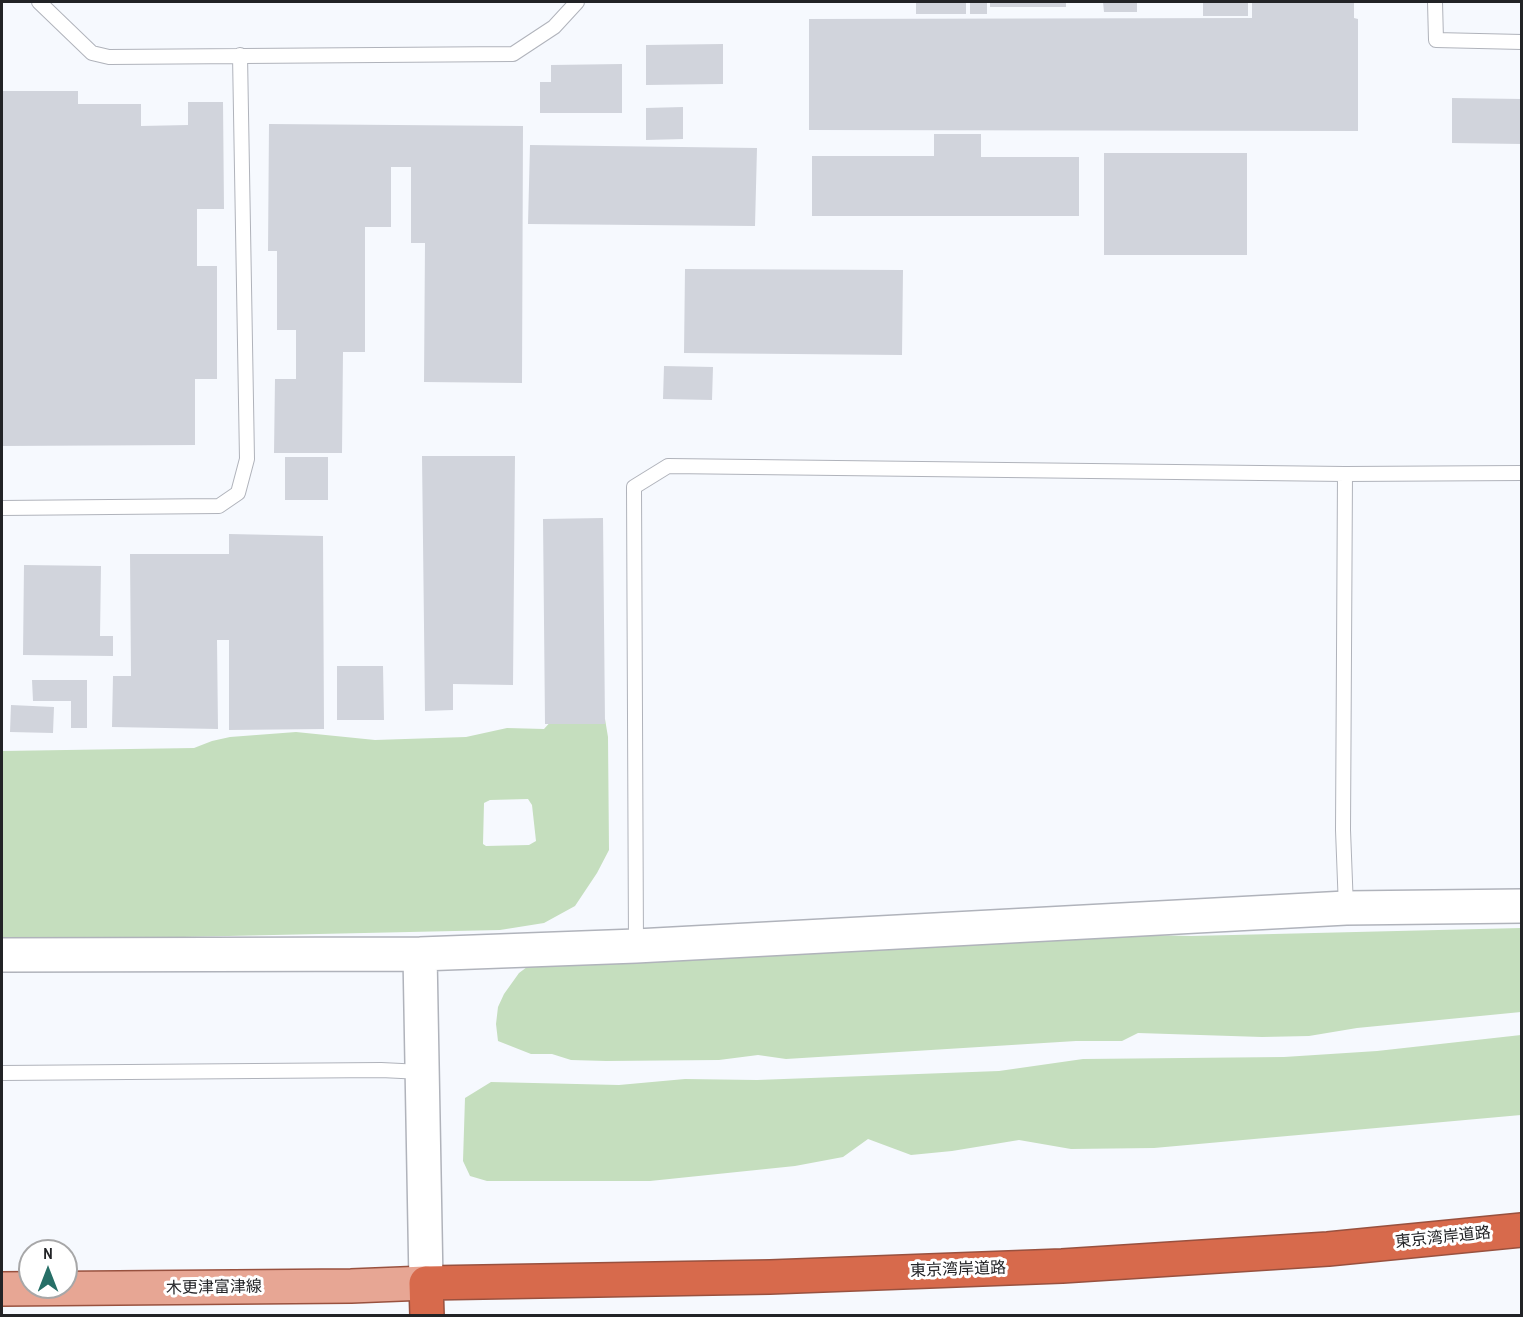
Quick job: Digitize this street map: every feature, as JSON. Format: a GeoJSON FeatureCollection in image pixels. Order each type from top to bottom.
{"type":"FeatureCollection","features":[{"type":"Feature","properties":{"kind":"highway","name":"東京湾岸道路"},"geometry":{"type":"LineString","coordinates":[[426,1283],[770,1277],[1062,1266],[1328,1249],[1521,1230]]}},
{"type":"Feature","properties":{"kind":"highway"},"geometry":{"type":"LineString","coordinates":[[426,1283],[427,1316]]}},
{"type":"Feature","properties":{"kind":"main road","name":"木更津富津線"},"geometry":{"type":"LineString","coordinates":[[2,1289],[351,1286],[426,1283]]}},
{"type":"Feature","properties":{"kind":"street"},"geometry":{"type":"LineString","coordinates":[[2,955],[420,954],[636,946],[1346,908],[1521,906]]}},
{"type":"Feature","properties":{"kind":"street"},"geometry":{"type":"LineString","coordinates":[[420,954],[426,1283]]}},
{"type":"Feature","properties":{"kind":"lane"},"geometry":{"type":"LineString","coordinates":[[39,2],[92,53],[108,57],[513,54],[554,27],[577,2]]}},
{"type":"Feature","properties":{"kind":"lane"},"geometry":{"type":"LineString","coordinates":[[1435,2],[1436,40],[1521,42]]}},
{"type":"Feature","properties":{"kind":"lane"},"geometry":{"type":"LineString","coordinates":[[2,508],[219,506],[238,494],[247,459],[240,55]]}},
{"type":"Feature","properties":{"kind":"lane"},"geometry":{"type":"LineString","coordinates":[[636,946],[634,487],[668,466],[1344,474],[1521,473]]}},
{"type":"Feature","properties":{"kind":"lane"},"geometry":{"type":"LineString","coordinates":[[1344,474],[1343,830],[1346,908]]}},
{"type":"Feature","properties":{"kind":"lane"},"geometry":{"type":"LineString","coordinates":[[2,1073],[381,1070],[423,1072]]}},
{"type":"Feature","properties":{"kind":"green space"},"geometry":{"type":"Polygon","coordinates":[[[553,719],[605,719],[608,737],[609,850],[575,906],[544,923],[500,930],[2,941],[2,751],[194,748],[230,737],[296,732],[375,740],[466,737],[507,728],[544,729],[553,719]],[[528,799],[490,800],[484,803],[483,844],[486,846],[529,845],[536,841],[532,805],[528,799]]]}},
{"type":"Feature","properties":{"kind":"green space"},"geometry":{"type":"Polygon","coordinates":[[[1521,928],[1521,1012],[1357,1028],[1309,1036],[1262,1037],[1138,1033],[1122,1041],[1076,1041],[786,1059],[758,1055],[719,1060],[606,1061],[571,1060],[552,1054],[531,1054],[498,1041],[496,1024],[498,1007],[504,994],[519,973],[531,964],[1107,934],[1191,936],[1521,928]]]}},
{"type":"Feature","properties":{"kind":"green space"},"geometry":{"type":"Polygon","coordinates":[[[1521,1035],[1521,1115],[1154,1148],[1071,1149],[1019,1140],[911,1155],[868,1139],[843,1157],[795,1166],[650,1181],[487,1181],[470,1176],[463,1161],[465,1098],[491,1082],[619,1085],[685,1079],[757,1080],[999,1071],[1083,1059],[1284,1057],[1377,1051],[1521,1035]]]}},
{"type":"Feature","properties":{"kind":"building"},"geometry":{"type":"Polygon","coordinates":[[[916,2],[966,2],[966,14],[916,14],[916,2]]]}},
{"type":"Feature","properties":{"kind":"building"},"geometry":{"type":"Polygon","coordinates":[[[970,2],[987,2],[987,14],[970,14],[970,2]]]}},
{"type":"Feature","properties":{"kind":"building"},"geometry":{"type":"Polygon","coordinates":[[[990,2],[1066,2],[1066,7],[990,7],[990,2]]]}},
{"type":"Feature","properties":{"kind":"building"},"geometry":{"type":"Polygon","coordinates":[[[1103,2],[1137,2],[1137,12],[1104,12],[1103,2]]]}},
{"type":"Feature","properties":{"kind":"building"},"geometry":{"type":"Polygon","coordinates":[[[1203,2],[1248,2],[1248,16],[1203,16],[1203,2]]]}},
{"type":"Feature","properties":{"kind":"building"},"geometry":{"type":"Polygon","coordinates":[[[1252,2],[1354,2],[1354,18],[1358,19],[1358,131],[809,130],[809,19],[1252,18],[1252,2]]]}},
{"type":"Feature","properties":{"kind":"building"},"geometry":{"type":"Polygon","coordinates":[[[723,44],[723,84],[646,85],[646,45],[723,44]]]}},
{"type":"Feature","properties":{"kind":"building"},"geometry":{"type":"Polygon","coordinates":[[[622,64],[622,113],[540,113],[540,82],[551,82],[551,65],[622,64]]]}},
{"type":"Feature","properties":{"kind":"building"},"geometry":{"type":"Polygon","coordinates":[[[2,91],[78,91],[78,104],[141,104],[141,126],[188,125],[188,102],[223,102],[224,209],[197,209],[197,266],[217,266],[217,379],[195,379],[195,445],[2,446],[2,91]]]}},
{"type":"Feature","properties":{"kind":"building"},"geometry":{"type":"Polygon","coordinates":[[[1452,98],[1522,99],[1522,144],[1452,143],[1452,98]]]}},
{"type":"Feature","properties":{"kind":"building"},"geometry":{"type":"Polygon","coordinates":[[[683,107],[683,139],[646,140],[646,108],[683,107]]]}},
{"type":"Feature","properties":{"kind":"building"},"geometry":{"type":"Polygon","coordinates":[[[269,124],[523,126],[522,383],[424,382],[425,243],[411,243],[411,167],[391,167],[391,227],[365,227],[365,352],[343,352],[342,453],[274,453],[275,379],[296,379],[296,330],[277,330],[277,251],[268,251],[269,124]]]}},
{"type":"Feature","properties":{"kind":"building"},"geometry":{"type":"Polygon","coordinates":[[[934,134],[981,134],[981,157],[1079,157],[1079,216],[812,216],[812,156],[934,156],[934,134]]]}},
{"type":"Feature","properties":{"kind":"building"},"geometry":{"type":"Polygon","coordinates":[[[530,145],[757,148],[755,226],[528,224],[530,145]]]}},
{"type":"Feature","properties":{"kind":"building"},"geometry":{"type":"Polygon","coordinates":[[[1104,153],[1247,153],[1247,255],[1104,255],[1104,153]]]}},
{"type":"Feature","properties":{"kind":"building"},"geometry":{"type":"Polygon","coordinates":[[[685,269],[903,270],[902,355],[684,353],[685,269]]]}},
{"type":"Feature","properties":{"kind":"building"},"geometry":{"type":"Polygon","coordinates":[[[664,366],[713,367],[712,400],[663,399],[664,366]]]}},
{"type":"Feature","properties":{"kind":"building"},"geometry":{"type":"Polygon","coordinates":[[[422,456],[515,456],[513,685],[453,684],[453,710],[425,711],[422,456]]]}},
{"type":"Feature","properties":{"kind":"building"},"geometry":{"type":"Polygon","coordinates":[[[285,457],[328,457],[328,500],[285,500],[285,457]]]}},
{"type":"Feature","properties":{"kind":"building"},"geometry":{"type":"Polygon","coordinates":[[[603,518],[605,724],[545,724],[543,519],[603,518]]]}},
{"type":"Feature","properties":{"kind":"building"},"geometry":{"type":"Polygon","coordinates":[[[229,534],[323,536],[324,729],[229,730],[229,640],[217,640],[218,729],[112,727],[113,676],[131,676],[130,554],[229,554],[229,534]]]}},
{"type":"Feature","properties":{"kind":"building"},"geometry":{"type":"Polygon","coordinates":[[[24,565],[101,566],[100,636],[113,636],[113,656],[23,655],[24,565]]]}},
{"type":"Feature","properties":{"kind":"building"},"geometry":{"type":"Polygon","coordinates":[[[337,666],[383,666],[384,720],[337,720],[337,666]]]}},
{"type":"Feature","properties":{"kind":"building"},"geometry":{"type":"Polygon","coordinates":[[[32,680],[87,680],[87,728],[71,728],[71,701],[33,701],[32,680]]]}},
{"type":"Feature","properties":{"kind":"building"},"geometry":{"type":"Polygon","coordinates":[[[11,705],[54,707],[53,733],[10,732],[11,705]]]}}]}
